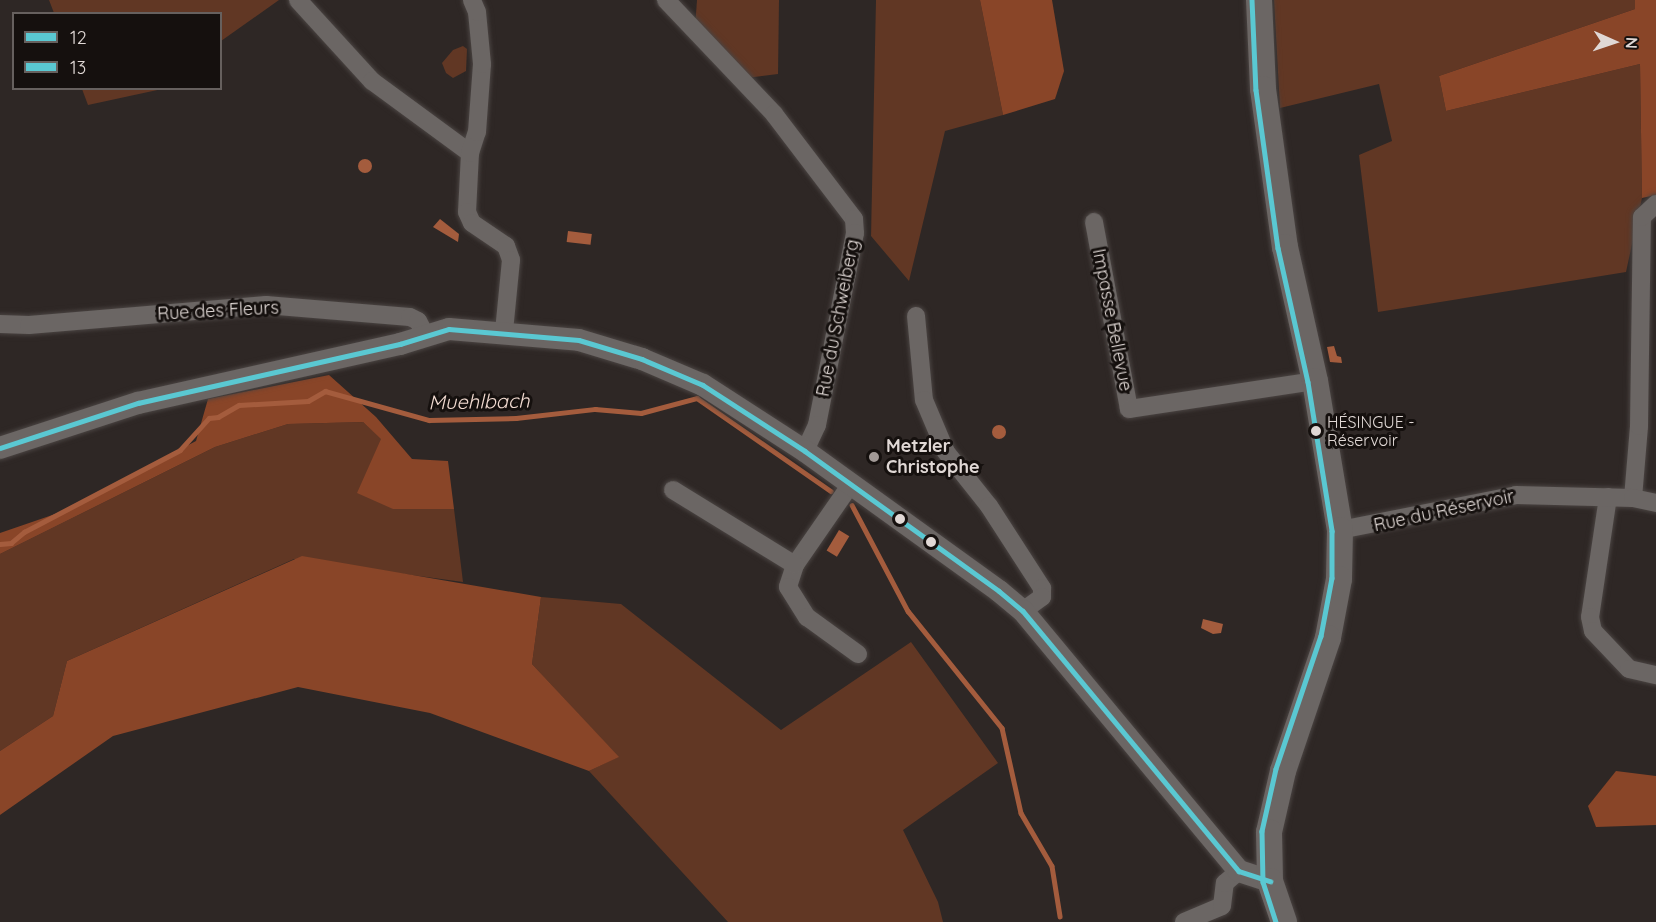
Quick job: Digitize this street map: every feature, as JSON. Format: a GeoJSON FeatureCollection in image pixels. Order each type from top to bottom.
{"type":"FeatureCollection","features":[{"type":"Feature","properties":{"kind":"main road"},"geometry":{"type":"LineString","coordinates":[[1259,0],[1263,89],[1285,248],[1315,381],[1340,530],[1340,579],[1328,638],[1283,771],[1269,832],[1270,881],[1284,922]]}},
{"type":"Feature","properties":{"kind":"street"},"geometry":{"type":"LineString","coordinates":[[297,0],[372,81],[470,153]]}},
{"type":"Feature","properties":{"kind":"street"},"geometry":{"type":"LineString","coordinates":[[472,0],[477,12],[482,64],[477,132],[470,153],[467,212],[472,223],[506,246],[511,260],[504,332]]}},
{"type":"Feature","properties":{"kind":"street","name":"Rue du Schweiberg"},"geometry":{"type":"LineString","coordinates":[[666,0],[683,8],[774,114],[854,219],[855,233],[817,426],[805,451]]}},
{"type":"Feature","properties":{"kind":"street"},"geometry":{"type":"LineString","coordinates":[[1633,498],[1639,426],[1642,217],[1656,204]]}},
{"type":"Feature","properties":{"kind":"street","name":"Impasse Bellevue"},"geometry":{"type":"LineString","coordinates":[[1094,222],[1129,409],[1315,381]]}},
{"type":"Feature","properties":{"kind":"street","name":"Rue des Fleurs"},"geometry":{"type":"LineString","coordinates":[[0,324],[29,325],[266,305],[410,317],[418,321],[426,336]]}},
{"type":"Feature","properties":{"kind":"street"},"geometry":{"type":"LineString","coordinates":[[916,316],[924,400],[946,452],[989,506],[1042,588],[1042,597],[1023,611]]}},
{"type":"Feature","properties":{"kind":"street"},"geometry":{"type":"LineString","coordinates":[[0,448],[138,403],[347,356],[455,328],[579,340],[642,359],[703,385],[805,451],[1023,611],[1239,872],[1270,881]]}},
{"type":"Feature","properties":{"kind":"street"},"geometry":{"type":"LineString","coordinates":[[851,484],[795,564],[788,587],[807,617],[858,654]]}},
{"type":"Feature","properties":{"kind":"street"},"geometry":{"type":"LineString","coordinates":[[673,490],[795,564]]}},
{"type":"Feature","properties":{"kind":"street","name":"Rue du Réservoir"},"geometry":{"type":"LineString","coordinates":[[1340,530],[1516,495],[1633,498],[1656,503]]}},
{"type":"Feature","properties":{"kind":"street"},"geometry":{"type":"LineString","coordinates":[[1608,497],[1590,617],[1593,632],[1629,669],[1656,675]]}},
{"type":"Feature","properties":{"kind":"street"},"geometry":{"type":"LineString","coordinates":[[1184,922],[1222,906],[1226,883],[1239,872]]}},
{"type":"Feature","properties":{"kind":"shaded area"},"geometry":{"type":"Polygon","coordinates":[[[49,0],[279,0],[222,40],[222,12],[54,12],[49,0]]]}},
{"type":"Feature","properties":{"kind":"shaded area"},"geometry":{"type":"Polygon","coordinates":[[[697,0],[779,0],[778,74],[747,78],[695,28],[697,0]]]}},
{"type":"Feature","properties":{"kind":"shaded area"},"geometry":{"type":"Polygon","coordinates":[[[876,0],[980,0],[1003,115],[945,131],[909,281],[871,236],[876,0]]]}},
{"type":"Feature","properties":{"kind":"shaded area"},"geometry":{"type":"Polygon","coordinates":[[[980,0],[1052,0],[1064,71],[1055,99],[1003,115],[980,0]]]}},
{"type":"Feature","properties":{"kind":"shaded area"},"geometry":{"type":"Polygon","coordinates":[[[1274,0],[1635,0],[1635,9],[1439,76],[1446,111],[1640,64],[1642,198],[1626,272],[1378,312],[1359,155],[1392,141],[1379,84],[1280,108],[1274,0]]]}},
{"type":"Feature","properties":{"kind":"shaded area"},"geometry":{"type":"Polygon","coordinates":[[[1635,0],[1656,0],[1656,195],[1642,198],[1640,64],[1446,111],[1439,76],[1635,9],[1635,0]]]}},
{"type":"Feature","properties":{"kind":"shaded area"},"geometry":{"type":"Polygon","coordinates":[[[463,46],[467,49],[466,71],[453,78],[446,73],[442,63],[453,50],[463,46]]]}},
{"type":"Feature","properties":{"kind":"shaded area"},"geometry":{"type":"Polygon","coordinates":[[[83,90],[157,90],[88,105],[83,90]]]}},
{"type":"Feature","properties":{"kind":"shaded area"},"geometry":{"type":"Polygon","coordinates":[[[362,159],[368,159],[372,166],[368,173],[362,173],[358,169],[358,163],[362,159]]]}},
{"type":"Feature","properties":{"kind":"shaded area"},"geometry":{"type":"Polygon","coordinates":[[[440,219],[459,234],[458,242],[433,227],[440,219]]]}},
{"type":"Feature","properties":{"kind":"shaded area"},"geometry":{"type":"Polygon","coordinates":[[[568,231],[592,234],[590,245],[567,242],[568,231]]]}},
{"type":"Feature","properties":{"kind":"shaded area"},"geometry":{"type":"Polygon","coordinates":[[[1334,346],[1342,363],[1330,362],[1327,347],[1334,346]]]}},
{"type":"Feature","properties":{"kind":"shaded area"},"geometry":{"type":"Polygon","coordinates":[[[329,375],[376,417],[412,459],[448,461],[454,509],[393,509],[357,493],[381,439],[363,422],[288,424],[215,447],[0,554],[0,533],[64,511],[196,441],[208,399],[329,375]]]}},
{"type":"Feature","properties":{"kind":"shaded area"},"geometry":{"type":"Polygon","coordinates":[[[363,422],[382,439],[393,509],[454,509],[463,582],[294,559],[67,661],[53,716],[0,751],[0,554],[215,447],[288,424],[363,422]]]}},
{"type":"Feature","properties":{"kind":"shaded area"},"geometry":{"type":"Polygon","coordinates":[[[996,425],[1002,425],[1006,432],[1002,439],[996,439],[992,435],[992,429],[996,425]]]}},
{"type":"Feature","properties":{"kind":"shaded area"},"geometry":{"type":"Polygon","coordinates":[[[839,530],[849,536],[837,557],[827,551],[839,530]]]}},
{"type":"Feature","properties":{"kind":"shaded area"},"geometry":{"type":"Polygon","coordinates":[[[302,556],[541,597],[532,664],[619,757],[589,771],[430,713],[298,687],[113,736],[0,815],[0,751],[53,716],[67,661],[302,556]]]}},
{"type":"Feature","properties":{"kind":"shaded area"},"geometry":{"type":"Polygon","coordinates":[[[541,597],[621,604],[781,730],[911,642],[998,763],[903,830],[938,902],[943,922],[728,922],[589,771],[618,757],[532,664],[541,597]]]}},
{"type":"Feature","properties":{"kind":"shaded area"},"geometry":{"type":"Polygon","coordinates":[[[1203,619],[1223,624],[1221,633],[1213,634],[1201,628],[1203,619]]]}},
{"type":"Feature","properties":{"kind":"shaded area"},"geometry":{"type":"Polygon","coordinates":[[[1616,771],[1656,776],[1656,825],[1596,827],[1588,806],[1616,771]]]}},
{"type":"Feature","properties":{"kind":"waterway","name":"Muehlbach"},"geometry":{"type":"LineString","coordinates":[[0,544],[11,543],[24,532],[180,450],[209,418],[218,417],[239,405],[308,401],[325,391],[429,420],[516,418],[595,409],[641,413],[697,398],[831,491]]}},
{"type":"Feature","properties":{"kind":"waterway"},"geometry":{"type":"LineString","coordinates":[[852,505],[908,611],[1002,728],[1021,813],[1052,866],[1060,916]]}},
{"type":"Feature","properties":{"kind":"transit line","name":"13"},"geometry":{"type":"LineString","coordinates":[[1252,0],[1256,90],[1278,248],[1308,382],[1332,531],[1332,578],[1321,636],[1276,769],[1262,831],[1263,882],[1276,922]]}},
{"type":"Feature","properties":{"kind":"transit line","name":"12"},"geometry":{"type":"LineString","coordinates":[[0,448],[138,403],[400,344],[449,329],[579,340],[642,359],[703,385],[805,451],[999,591],[1023,611],[1239,871],[1270,881]]}},
{"type":"Feature","properties":{"kind":"place","name":"HÉSINGUE - Réservoir"},"geometry":{"type":"Point","coordinates":[1316,431]}},
{"type":"Feature","properties":{"kind":"place","name":"Metzler Christophe"},"geometry":{"type":"Point","coordinates":[874,457]}}]}
